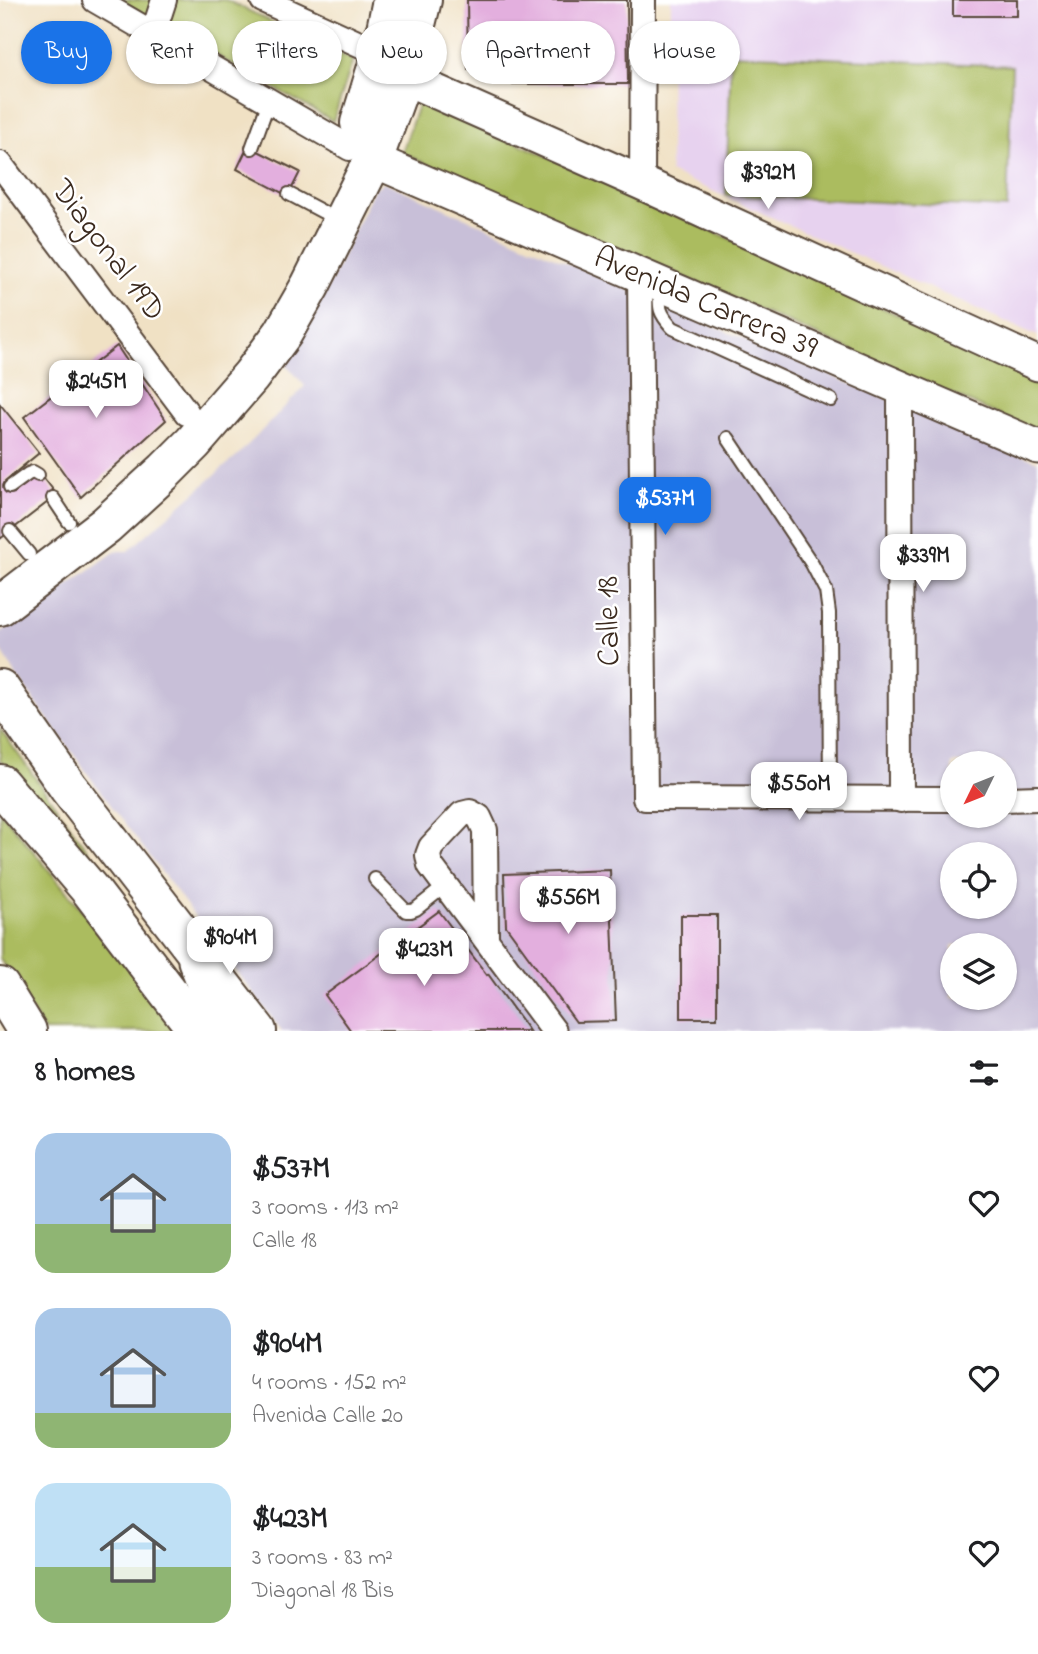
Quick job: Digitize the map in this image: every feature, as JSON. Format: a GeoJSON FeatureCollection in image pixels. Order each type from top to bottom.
{"type":"FeatureCollection","features":[{"type":"Feature","properties":{"kind":"main road"},"geometry":{"type":"LineString","coordinates":[[393,0],[393,21]]}},
{"type":"Feature","properties":{"kind":"main road"},"geometry":{"type":"LineString","coordinates":[[412,21],[422,0]]}},
{"type":"Feature","properties":{"kind":"main road"},"geometry":{"type":"LineString","coordinates":[[0,607],[138,497],[193,443],[251,376],[282,333],[310,286],[362,154],[363,117],[381,84]]}},
{"type":"Feature","properties":{"kind":"main road"},"geometry":{"type":"LineString","coordinates":[[13,554],[61,510],[126,475],[187,413],[241,349],[270,307],[323,212],[362,154]]}},
{"type":"Feature","properties":{"kind":"main road"},"geometry":{"type":"LineString","coordinates":[[0,689],[61,777],[257,1031]]}},
{"type":"Feature","properties":{"kind":"main road"},"geometry":{"type":"LineString","coordinates":[[0,783],[69,863],[198,1031]]}},
{"type":"Feature","properties":{"kind":"main road"},"geometry":{"type":"LineString","coordinates":[[69,863],[186,940]]}},
{"type":"Feature","properties":{"kind":"main road"},"geometry":{"type":"LineString","coordinates":[[0,987],[27,1031]]}},
{"type":"Feature","properties":{"kind":"street"},"geometry":{"type":"LineString","coordinates":[[94,0],[130,21]]}},
{"type":"Feature","properties":{"kind":"street"},"geometry":{"type":"LineString","coordinates":[[157,21],[164,0]]}},
{"type":"Feature","properties":{"kind":"street"},"geometry":{"type":"LineString","coordinates":[[263,0],[356,47]]}},
{"type":"Feature","properties":{"kind":"street"},"geometry":{"type":"LineString","coordinates":[[642,183],[643,0]]}},
{"type":"Feature","properties":{"kind":"street"},"geometry":{"type":"LineString","coordinates":[[218,72],[362,154]]}},
{"type":"Feature","properties":{"kind":"street"},"geometry":{"type":"LineString","coordinates":[[432,84],[1038,364]]}},
{"type":"Feature","properties":{"kind":"street","name":"Avenida Carrera 39"},"geometry":{"type":"LineString","coordinates":[[362,154],[1038,447]]}},
{"type":"Feature","properties":{"kind":"street","name":"Diagonal 19D"},"geometry":{"type":"LineString","coordinates":[[0,164],[187,413]]}},
{"type":"Feature","properties":{"kind":"street","name":"Calle 18"},"geometry":{"type":"LineString","coordinates":[[650,280],[645,798],[830,800]]}},
{"type":"Feature","properties":{"kind":"street"},"geometry":{"type":"LineString","coordinates":[[900,388],[901,800]]}},
{"type":"Feature","properties":{"kind":"street"},"geometry":{"type":"LineString","coordinates":[[1017,799],[1038,798]]}},
{"type":"Feature","properties":{"kind":"street"},"geometry":{"type":"LineString","coordinates":[[830,800],[940,799]]}},
{"type":"Feature","properties":{"kind":"street"},"geometry":{"type":"LineString","coordinates":[[486,939],[485,830],[479,817],[470,812],[462,814],[431,847],[428,855],[430,865],[554,1031]]}},
{"type":"Feature","properties":{"kind":"street"},"geometry":{"type":"LineString","coordinates":[[186,940],[220,1031]]}},
{"type":"Feature","properties":{"kind":"lane"},"geometry":{"type":"LineString","coordinates":[[252,148],[269,101]]}},
{"type":"Feature","properties":{"kind":"lane"},"geometry":{"type":"LineString","coordinates":[[289,194],[323,212]]}},
{"type":"Feature","properties":{"kind":"lane"},"geometry":{"type":"LineString","coordinates":[[650,280],[661,316],[673,328],[831,400]]}},
{"type":"Feature","properties":{"kind":"lane"},"geometry":{"type":"LineString","coordinates":[[728,438],[812,564],[826,591],[829,613],[830,800]]}},
{"type":"Feature","properties":{"kind":"lane"},"geometry":{"type":"LineString","coordinates":[[10,487],[28,474],[33,472],[37,475]]}},
{"type":"Feature","properties":{"kind":"lane"},"geometry":{"type":"LineString","coordinates":[[375,879],[406,911],[416,909],[445,886]]}},
{"type":"Feature","properties":{"kind":"shaded area"},"geometry":{"type":"Polygon","coordinates":[[[671,0],[1038,0],[1038,336],[670,172],[671,84],[740,84],[740,21],[671,21],[671,0]]]}},
{"type":"Feature","properties":{"kind":"shaded area"},"geometry":{"type":"Polygon","coordinates":[[[384,182],[691,317],[1038,462],[1038,1031],[282,1031],[18,678],[0,648],[0,633],[116,551],[128,551],[239,454],[305,386],[285,363],[331,281],[374,189],[384,182]]]}},
{"type":"Feature","properties":{"kind":"green space"},"geometry":{"type":"Polygon","coordinates":[[[118,0],[226,0],[270,21],[232,21],[232,64],[218,56],[218,21],[155,21],[118,0]]]}},
{"type":"Feature","properties":{"kind":"green space"},"geometry":{"type":"Polygon","coordinates":[[[740,54],[1012,66],[1007,208],[726,195],[730,84],[740,84],[740,54]]]}},
{"type":"Feature","properties":{"kind":"green space"},"geometry":{"type":"Polygon","coordinates":[[[342,55],[353,60],[333,121],[267,84],[342,84],[342,55]]]}},
{"type":"Feature","properties":{"kind":"green space"},"geometry":{"type":"Polygon","coordinates":[[[420,99],[1038,378],[1038,432],[402,153],[420,99]]]}},
{"type":"Feature","properties":{"kind":"green space"},"geometry":{"type":"Polygon","coordinates":[[[0,729],[101,869],[0,760],[0,729]]]}},
{"type":"Feature","properties":{"kind":"green space"},"geometry":{"type":"Polygon","coordinates":[[[0,811],[182,1031],[44,1031],[0,959],[0,811]]]}},
{"type":"Feature","properties":{"kind":"building"},"geometry":{"type":"Polygon","coordinates":[[[467,0],[627,0],[628,84],[615,84],[615,21],[467,21],[467,0]]]}},
{"type":"Feature","properties":{"kind":"building"},"geometry":{"type":"Polygon","coordinates":[[[953,0],[1017,0],[1017,16],[953,16],[953,0]]]}},
{"type":"Feature","properties":{"kind":"building"},"geometry":{"type":"Polygon","coordinates":[[[248,146],[300,172],[288,196],[237,169],[248,146]]]}},
{"type":"Feature","properties":{"kind":"building"},"geometry":{"type":"Polygon","coordinates":[[[117,346],[166,420],[81,497],[24,417],[117,346]]]}},
{"type":"Feature","properties":{"kind":"building"},"geometry":{"type":"Polygon","coordinates":[[[0,404],[39,453],[5,481],[14,493],[40,473],[57,495],[0,539],[0,404]]]}},
{"type":"Feature","properties":{"kind":"building"},"geometry":{"type":"Polygon","coordinates":[[[610,870],[616,1021],[576,1022],[506,926],[504,874],[610,870]]]}},
{"type":"Feature","properties":{"kind":"building"},"geometry":{"type":"Polygon","coordinates":[[[439,911],[529,1031],[351,1031],[325,995],[439,911]]]}},
{"type":"Feature","properties":{"kind":"building"},"geometry":{"type":"Polygon","coordinates":[[[681,915],[717,915],[717,1018],[681,1018],[681,915]]]}}]}
